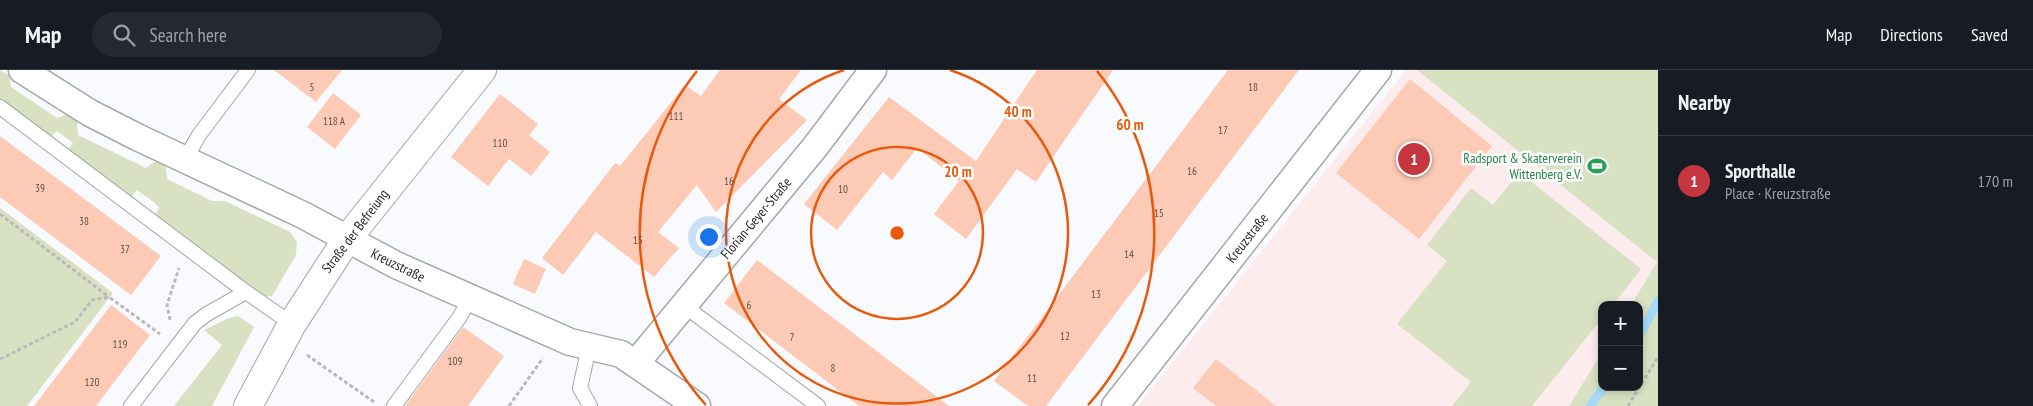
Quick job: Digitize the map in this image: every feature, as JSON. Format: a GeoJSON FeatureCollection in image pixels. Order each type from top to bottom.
{"type":"FeatureCollection","features":[{"type":"Feature","properties":{"kind":"street","name":"Kreuzstraße"},"geometry":{"type":"LineString","coordinates":[[22,70],[90,113],[303,215],[396,265],[558,338],[621,354],[697,406]]}},
{"type":"Feature","properties":{"kind":"street","name":"Straße der Befreiung"},"geometry":{"type":"LineString","coordinates":[[248,406],[292,324],[346,239],[482,70]]}},
{"type":"Feature","properties":{"kind":"street","name":"Florian-Geyer-Straße"},"geometry":{"type":"LineString","coordinates":[[636,363],[814,148],[873,70]]}},
{"type":"Feature","properties":{"kind":"street","name":"Kreuzstraße"},"geometry":{"type":"LineString","coordinates":[[1115,406],[1378,70]]}},
{"type":"Feature","properties":{"kind":"lane"},"geometry":{"type":"LineString","coordinates":[[185,160],[199,135],[248,70]]}},
{"type":"Feature","properties":{"kind":"lane"},"geometry":{"type":"LineString","coordinates":[[0,107],[186,248],[292,324]]}},
{"type":"Feature","properties":{"kind":"lane"},"geometry":{"type":"LineString","coordinates":[[130,406],[180,340],[207,314],[246,292]]}},
{"type":"Feature","properties":{"kind":"lane"},"geometry":{"type":"LineString","coordinates":[[394,406],[459,318],[470,299]]}},
{"type":"Feature","properties":{"kind":"lane"},"geometry":{"type":"LineString","coordinates":[[683,305],[818,406]]}},
{"type":"Feature","properties":{"kind":"lane"},"geometry":{"type":"LineString","coordinates":[[588,347],[580,388],[590,406]]}},
{"type":"Feature","properties":{"kind":"path"},"geometry":{"type":"LineString","coordinates":[[0,214],[109,297],[180,340]]}},
{"type":"Feature","properties":{"kind":"path"},"geometry":{"type":"LineString","coordinates":[[180,340],[170,320],[167,305],[186,248]]}},
{"type":"Feature","properties":{"kind":"path"},"geometry":{"type":"LineString","coordinates":[[0,359],[75,322],[92,300],[109,297]]}},
{"type":"Feature","properties":{"kind":"path"},"geometry":{"type":"LineString","coordinates":[[509,406],[558,338]]}},
{"type":"Feature","properties":{"kind":"path"},"geometry":{"type":"LineString","coordinates":[[1628,406],[1658,357]]}},
{"type":"Feature","properties":{"kind":"path"},"geometry":{"type":"LineString","coordinates":[[319,363],[380,406]]}},
{"type":"Feature","properties":{"kind":"shaded area"},"geometry":{"type":"Polygon","coordinates":[[[1406,70],[1417,70],[1657,262],[1633,301],[1598,301],[1598,359],[1569,406],[1138,406],[1406,70]]]}},
{"type":"Feature","properties":{"kind":"green space"},"geometry":{"type":"Polygon","coordinates":[[[0,70],[9,75],[11,87],[57,118],[67,114],[77,119],[78,135],[146,168],[154,162],[161,162],[166,168],[167,179],[212,201],[225,201],[290,232],[297,242],[296,255],[272,296],[262,297],[155,215],[159,208],[137,190],[131,198],[68,150],[73,143],[57,131],[51,137],[0,99],[0,70]]]}},
{"type":"Feature","properties":{"kind":"green space","name":"Radsport & Skaterverein Wittenberg e.V."},"geometry":{"type":"Polygon","coordinates":[[[1417,70],[1658,70],[1658,406],[1569,406],[1598,359],[1598,391],[1643,391],[1643,301],[1633,301],[1657,262],[1417,70]]]}},
{"type":"Feature","properties":{"kind":"green space"},"geometry":{"type":"Polygon","coordinates":[[[1519,172],[1641,269],[1616,301],[1598,301],[1598,323],[1532,406],[1452,406],[1471,382],[1397,324],[1447,261],[1427,245],[1471,188],[1493,205],[1519,172]]]}},
{"type":"Feature","properties":{"kind":"green space"},"geometry":{"type":"Polygon","coordinates":[[[0,208],[113,293],[27,406],[0,406],[0,208]]]}},
{"type":"Feature","properties":{"kind":"green space"},"geometry":{"type":"Polygon","coordinates":[[[238,316],[254,327],[212,406],[174,406],[222,345],[204,330],[229,318],[238,316]]]}},
{"type":"Feature","properties":{"kind":"building"},"geometry":{"type":"Polygon","coordinates":[[[274,70],[342,70],[316,102],[274,70]]]}},
{"type":"Feature","properties":{"kind":"building"},"geometry":{"type":"Polygon","coordinates":[[[720,70],[801,70],[779,99],[807,120],[716,212],[697,185],[658,232],[679,248],[654,277],[596,232],[563,275],[542,258],[615,163],[620,166],[685,85],[701,96],[720,70]]]}},
{"type":"Feature","properties":{"kind":"building"},"geometry":{"type":"Polygon","coordinates":[[[1037,70],[1113,70],[1036,182],[1017,169],[966,239],[934,214],[959,181],[917,148],[892,180],[883,172],[837,230],[804,204],[889,97],[976,161],[1037,70]]]}},
{"type":"Feature","properties":{"kind":"building"},"geometry":{"type":"Polygon","coordinates":[[[1228,70],[1299,70],[1046,406],[1028,406],[994,381],[1228,70]]]}},
{"type":"Feature","properties":{"kind":"building"},"geometry":{"type":"Polygon","coordinates":[[[1410,79],[1492,146],[1419,239],[1336,173],[1410,79]]]}},
{"type":"Feature","properties":{"kind":"building"},"geometry":{"type":"Polygon","coordinates":[[[333,93],[361,115],[335,149],[307,127],[333,93]]]}},
{"type":"Feature","properties":{"kind":"building"},"geometry":{"type":"Polygon","coordinates":[[[500,94],[538,124],[529,135],[550,152],[531,176],[509,159],[488,186],[451,157],[500,94]]]}},
{"type":"Feature","properties":{"kind":"building"},"geometry":{"type":"Polygon","coordinates":[[[0,136],[161,256],[131,295],[0,197],[0,136]]]}},
{"type":"Feature","properties":{"kind":"building"},"geometry":{"type":"Polygon","coordinates":[[[524,259],[546,269],[535,294],[513,284],[524,259]]]}},
{"type":"Feature","properties":{"kind":"building"},"geometry":{"type":"Polygon","coordinates":[[[757,260],[949,406],[859,406],[724,303],[757,260]]]}},
{"type":"Feature","properties":{"kind":"building"},"geometry":{"type":"Polygon","coordinates":[[[111,305],[150,335],[96,406],[34,406],[111,305]]]}},
{"type":"Feature","properties":{"kind":"building"},"geometry":{"type":"Polygon","coordinates":[[[463,327],[504,356],[468,406],[405,406],[463,327]]]}},
{"type":"Feature","properties":{"kind":"building"},"geometry":{"type":"Polygon","coordinates":[[[1216,359],[1276,406],[1216,406],[1193,388],[1216,359]]]}},
{"type":"Feature","properties":{"kind":"waterway"},"geometry":{"type":"LineString","coordinates":[[1643,329],[1658,301]]}},
{"type":"Feature","properties":{"kind":"waterway"},"geometry":{"type":"LineString","coordinates":[[1590,406],[1601,391]]}},
{"type":"Feature","properties":{"kind":"place","name":"Sporthalle"},"geometry":{"type":"Point","coordinates":[1414,159]}},
{"type":"Feature","properties":{"kind":"place","name":"Radsport & Skaterverein Wittenberg e.V."},"geometry":{"type":"Point","coordinates":[1597,166]}}]}
